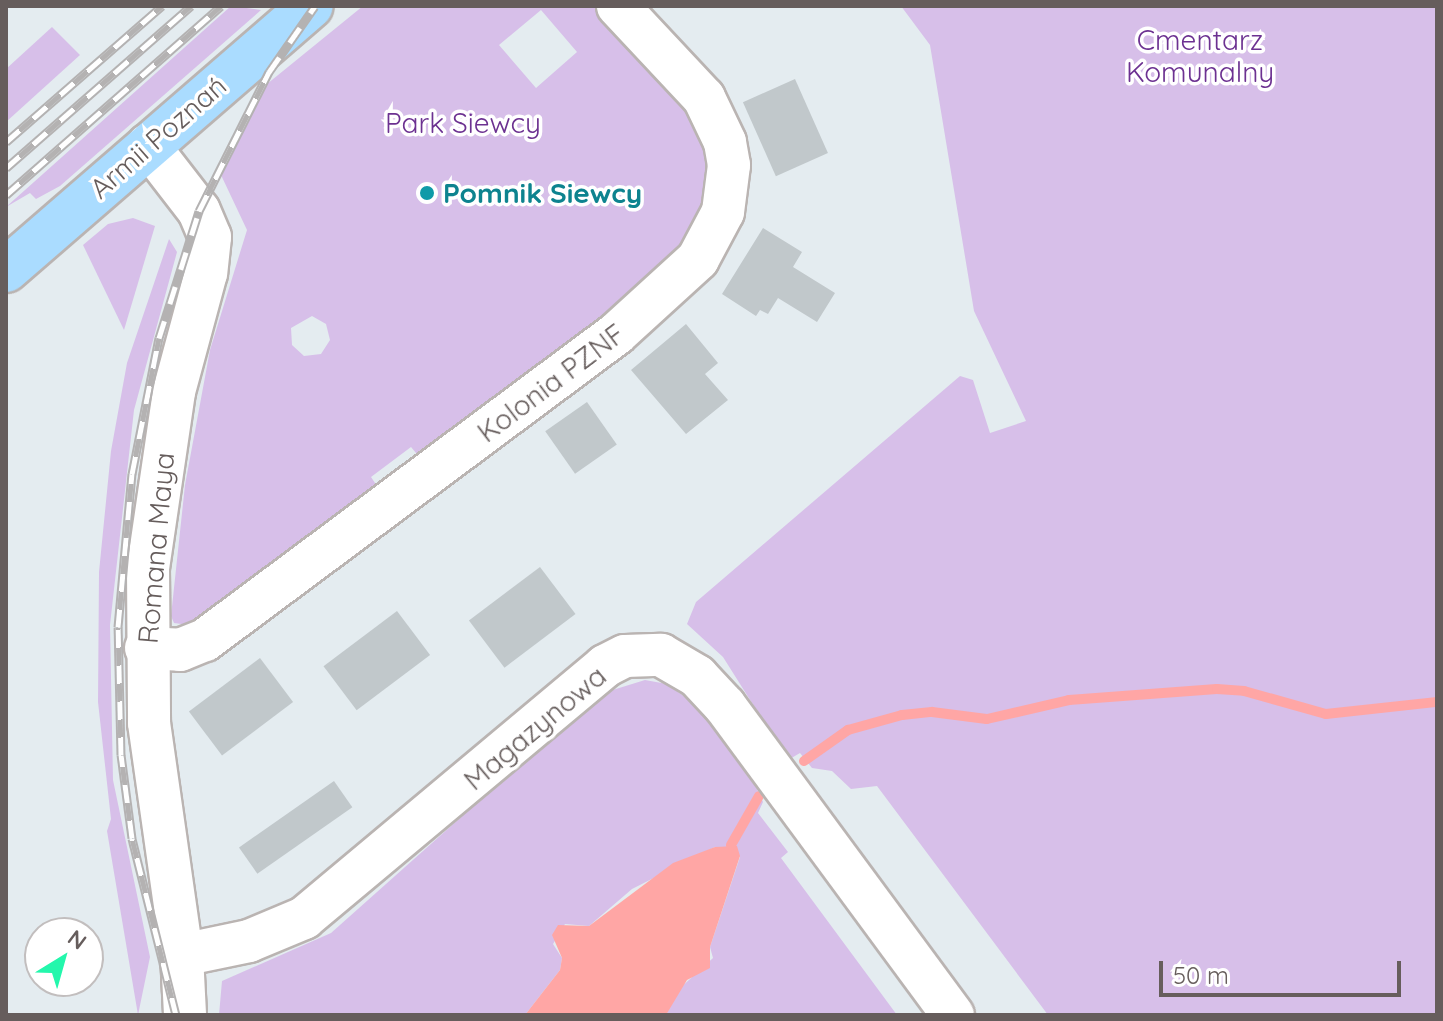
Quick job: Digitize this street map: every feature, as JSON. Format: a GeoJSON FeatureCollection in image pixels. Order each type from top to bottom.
{"type":"FeatureCollection","features":[{"type":"Feature","properties":{"kind":"main road","name":"Armii Poznań"},"geometry":{"type":"LineString","coordinates":[[6,270],[311,6]]}},
{"type":"Feature","properties":{"kind":"street","name":"Kolonia PZNF"},"geometry":{"type":"LineString","coordinates":[[146,648],[180,650],[205,640],[616,334],[698,259],[723,212],[729,165],[725,142],[704,98],[618,6]]}},
{"type":"Feature","properties":{"kind":"street","name":"Romana Maya"},"geometry":{"type":"LineString","coordinates":[[148,145],[199,211],[210,252],[159,472],[148,569],[146,648],[156,788],[183,964],[187,1015]]}},
{"type":"Feature","properties":{"kind":"street","name":"Magazynowa"},"geometry":{"type":"LineString","coordinates":[[183,964],[269,934],[324,905],[605,666],[625,656],[661,655],[697,676],[725,706],[953,1015]]}},
{"type":"Feature","properties":{"kind":"green space"},"geometry":{"type":"Polygon","coordinates":[[[231,6],[261,10],[60,186],[36,199],[30,193],[6,207],[231,6]]]}},
{"type":"Feature","properties":{"kind":"green space","name":"Park Siewcy"},"geometry":{"type":"Polygon","coordinates":[[[363,6],[601,6],[688,98],[710,144],[713,194],[674,264],[421,459],[411,447],[371,477],[381,492],[193,634],[189,625],[174,623],[171,616],[185,485],[210,350],[247,230],[221,175],[267,84],[363,6]],[[541,10],[499,45],[536,88],[577,52],[541,10]],[[312,316],[291,328],[292,345],[304,356],[321,354],[330,340],[326,324],[312,316]]]}},
{"type":"Feature","properties":{"kind":"green space","name":"Cmentarz Komunalny"},"geometry":{"type":"Polygon","coordinates":[[[901,6],[1437,6],[1437,1015],[1048,1015],[877,786],[851,789],[832,771],[812,768],[800,753],[788,760],[723,657],[687,624],[696,602],[960,376],[973,380],[990,433],[1026,421],[974,311],[930,45],[901,6]]]}},
{"type":"Feature","properties":{"kind":"green space"},"geometry":{"type":"Polygon","coordinates":[[[52,27],[80,55],[6,122],[6,69],[52,27]]]}},
{"type":"Feature","properties":{"kind":"green space"},"geometry":{"type":"Polygon","coordinates":[[[133,218],[155,226],[124,330],[83,245],[108,224],[133,218]]]}},
{"type":"Feature","properties":{"kind":"green space"},"geometry":{"type":"Polygon","coordinates":[[[169,239],[177,252],[134,410],[110,625],[113,780],[150,957],[138,1015],[107,831],[111,819],[98,702],[99,572],[111,451],[127,363],[169,239]]]}},
{"type":"Feature","properties":{"kind":"green space"},"geometry":{"type":"Polygon","coordinates":[[[645,680],[667,684],[692,702],[751,776],[763,802],[758,813],[788,852],[781,858],[897,1015],[666,1015],[678,990],[713,958],[710,947],[740,857],[715,847],[632,889],[589,926],[565,924],[553,944],[562,958],[560,970],[525,1015],[219,1015],[222,981],[331,933],[589,703],[603,693],[645,680]]]}},
{"type":"Feature","properties":{"kind":"shaded area"},"geometry":{"type":"Polygon","coordinates":[[[737,846],[740,856],[710,947],[710,968],[687,980],[666,1015],[525,1015],[560,970],[562,958],[552,935],[558,925],[589,926],[673,863],[715,847],[737,846]]]}},
{"type":"Feature","properties":{"kind":"building"},"geometry":{"type":"Polygon","coordinates":[[[795,79],[828,153],[776,176],[743,102],[795,79]]]}},
{"type":"Feature","properties":{"kind":"building"},"geometry":{"type":"Polygon","coordinates":[[[763,228],[802,252],[793,267],[835,293],[817,322],[778,298],[768,314],[760,310],[756,316],[722,294],[763,228]]]}},
{"type":"Feature","properties":{"kind":"building"},"geometry":{"type":"Polygon","coordinates":[[[686,324],[718,363],[705,374],[728,400],[686,434],[631,370],[686,324]]]}},
{"type":"Feature","properties":{"kind":"building"},"geometry":{"type":"Polygon","coordinates":[[[587,402],[617,445],[575,474],[545,431],[587,402]]]}},
{"type":"Feature","properties":{"kind":"building"},"geometry":{"type":"Polygon","coordinates":[[[540,567],[576,614],[504,668],[469,621],[540,567]]]}},
{"type":"Feature","properties":{"kind":"building"},"geometry":{"type":"Polygon","coordinates":[[[397,611],[430,655],[357,710],[324,666],[397,611]]]}},
{"type":"Feature","properties":{"kind":"building"},"geometry":{"type":"Polygon","coordinates":[[[260,658],[293,702],[222,755],[189,712],[260,658]]]}},
{"type":"Feature","properties":{"kind":"building"},"geometry":{"type":"Polygon","coordinates":[[[334,781],[352,807],[257,874],[239,848],[334,781]]]}},
{"type":"Feature","properties":{"kind":"waterway"},"geometry":{"type":"LineString","coordinates":[[804,761],[848,730],[902,715],[932,712],[987,719],[1069,700],[1217,689],[1244,691],[1326,714],[1437,702]]}},
{"type":"Feature","properties":{"kind":"waterway"},"geometry":{"type":"LineString","coordinates":[[731,845],[759,796]]}},
{"type":"Feature","properties":{"kind":"railway"},"geometry":{"type":"LineString","coordinates":[[6,142],[162,6]]}},
{"type":"Feature","properties":{"kind":"railway"},"geometry":{"type":"LineString","coordinates":[[6,168],[191,6]]}},
{"type":"Feature","properties":{"kind":"railway"},"geometry":{"type":"LineString","coordinates":[[6,195],[221,6]]}},
{"type":"Feature","properties":{"kind":"railway"},"geometry":{"type":"LineString","coordinates":[[176,1015],[132,838],[121,755],[118,627],[132,474],[159,338],[199,211],[269,72],[315,6]]}},
{"type":"Feature","properties":{"kind":"place","name":"Pomnik Siewcy"},"geometry":{"type":"Point","coordinates":[427,193]}}]}
